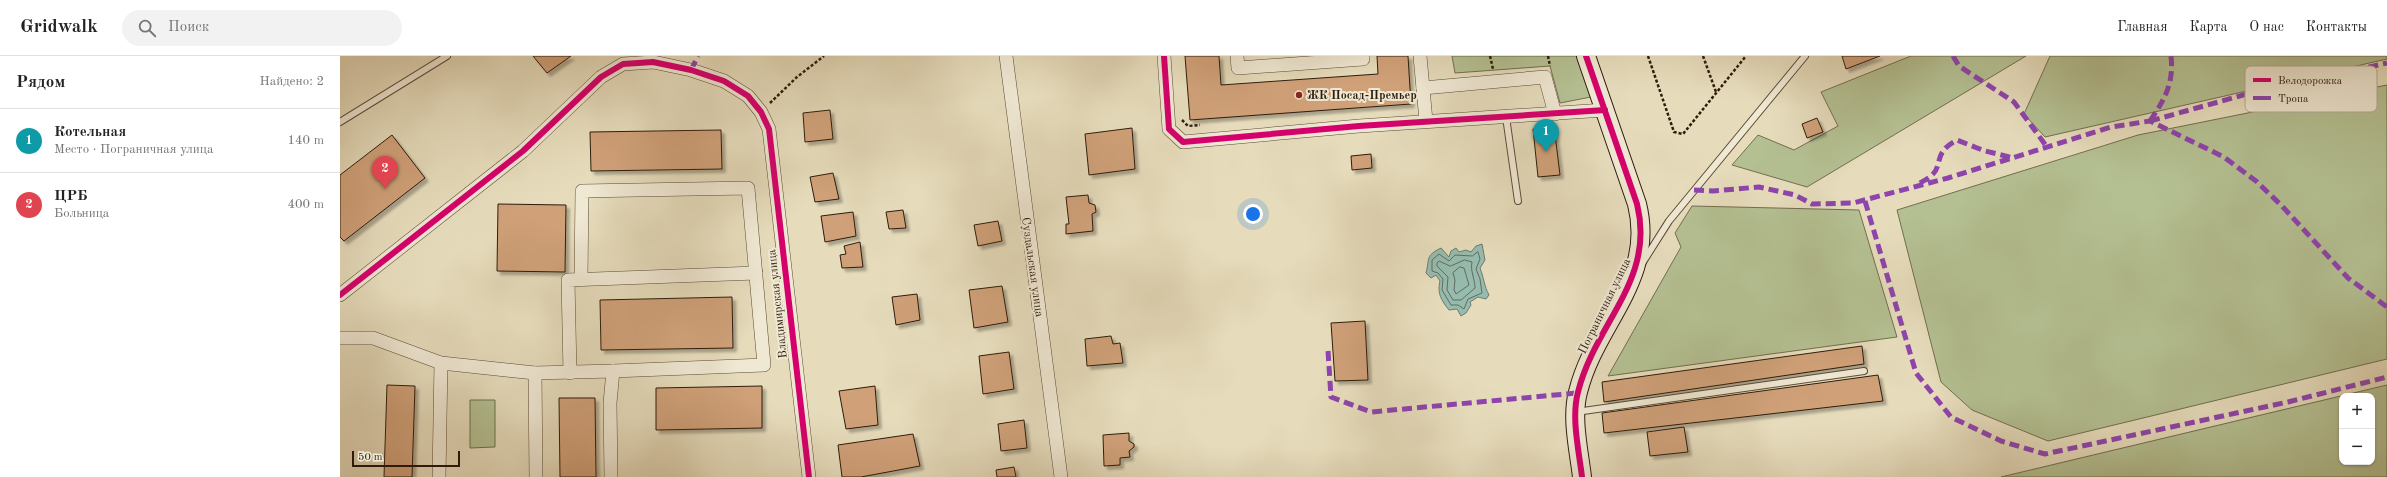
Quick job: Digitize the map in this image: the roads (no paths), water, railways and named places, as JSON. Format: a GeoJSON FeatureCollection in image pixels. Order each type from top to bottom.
{"type":"FeatureCollection","features":[{"type":"Feature","properties":{"kind":"street","name":"Суздальская улица"},"geometry":{"type":"LineString","coordinates":[[1006,56],[1061,477]]}},
{"type":"Feature","properties":{"kind":"street"},"geometry":{"type":"LineString","coordinates":[[1164,56],[1169,129],[1183,142],[1426,121],[1605,110]]}},
{"type":"Feature","properties":{"kind":"street"},"geometry":{"type":"LineString","coordinates":[[1236,56],[1238,68],[1364,59],[1363,56]]}},
{"type":"Feature","properties":{"kind":"street"},"geometry":{"type":"LineString","coordinates":[[1420,56],[1426,121]]}},
{"type":"Feature","properties":{"kind":"street","name":"Пограничная улица"},"geometry":{"type":"LineString","coordinates":[[1582,477],[1577,437],[1577,393],[1592,352],[1630,282],[1639,260],[1641,222],[1627,173],[1586,56]]}},
{"type":"Feature","properties":{"kind":"street","name":"Владимирская улица"},"geometry":{"type":"LineString","coordinates":[[340,295],[523,151],[601,77],[623,64],[653,62],[691,70],[724,81],[748,96],[761,112],[769,129],[809,477]]}},
{"type":"Feature","properties":{"kind":"street"},"geometry":{"type":"LineString","coordinates":[[1423,88],[1545,78],[1555,114]]}},
{"type":"Feature","properties":{"kind":"street"},"geometry":{"type":"LineString","coordinates":[[340,338],[372,338],[441,363],[535,373],[570,373],[764,364],[748,188],[582,191],[581,279]]}},
{"type":"Feature","properties":{"kind":"street"},"geometry":{"type":"LineString","coordinates":[[570,373],[568,280],[756,273]]}},
{"type":"Feature","properties":{"kind":"street"},"geometry":{"type":"LineString","coordinates":[[439,477],[441,363]]}},
{"type":"Feature","properties":{"kind":"street"},"geometry":{"type":"LineString","coordinates":[[611,477],[610,403],[613,371]]}},
{"type":"Feature","properties":{"kind":"street"},"geometry":{"type":"LineString","coordinates":[[535,373],[536,477]]}},
{"type":"Feature","properties":{"kind":"lane"},"geometry":{"type":"LineString","coordinates":[[340,122],[447,56]]}},
{"type":"Feature","properties":{"kind":"lane"},"geometry":{"type":"LineString","coordinates":[[1630,282],[1669,222],[1806,56]]}},
{"type":"Feature","properties":{"kind":"lane"},"geometry":{"type":"LineString","coordinates":[[1506,117],[1518,201]]}},
{"type":"Feature","properties":{"kind":"lane"},"geometry":{"type":"LineString","coordinates":[[1576,412],[1864,371]]}},
{"type":"Feature","properties":{"kind":"water"},"geometry":{"type":"Polygon","coordinates":[[[1482,244],[1485,260],[1480,268],[1489,295],[1486,299],[1478,297],[1470,302],[1471,305],[1466,313],[1461,316],[1457,309],[1449,310],[1444,303],[1439,293],[1440,281],[1436,275],[1431,278],[1426,273],[1429,258],[1432,253],[1441,248],[1449,257],[1451,251],[1456,248],[1459,252],[1466,250],[1471,252],[1476,246],[1482,244]]]}},
{"type":"Feature","properties":{"kind":"place","name":"ЖК Посад-Премьер"},"geometry":{"type":"Point","coordinates":[1299,95]}},
{"type":"Feature","properties":{"kind":"place","name":"Котельная"},"geometry":{"type":"Point","coordinates":[1546,152]}},
{"type":"Feature","properties":{"kind":"place","name":"ЦРБ"},"geometry":{"type":"Point","coordinates":[385,189]}}]}
